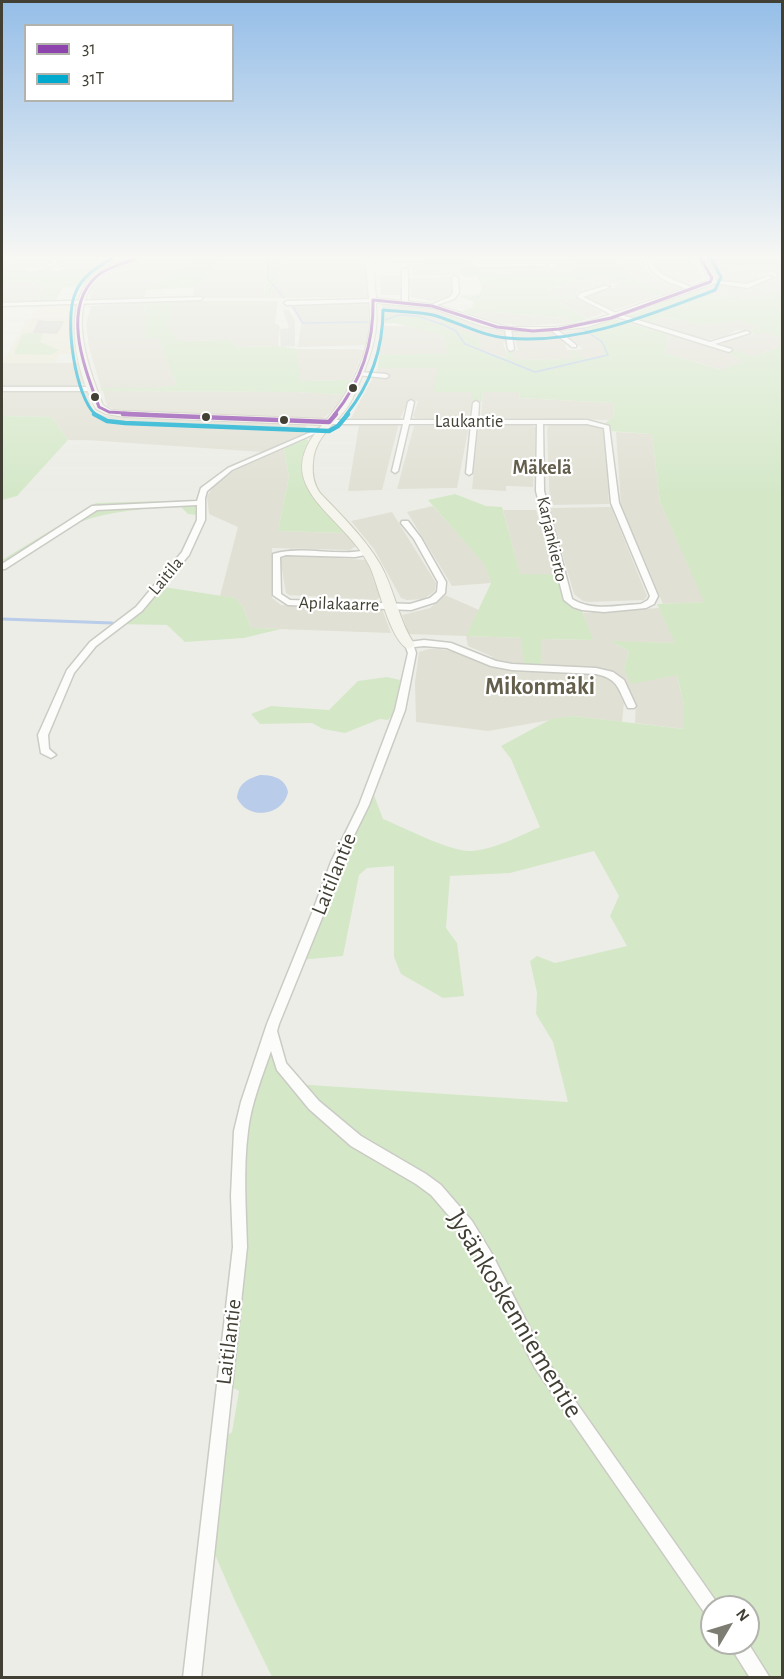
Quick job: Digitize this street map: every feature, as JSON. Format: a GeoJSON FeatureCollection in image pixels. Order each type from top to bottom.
{"type":"FeatureCollection","features":[{"type":"Feature","properties":{"kind":"street"},"geometry":{"type":"LineString","coordinates":[[79,337],[99,407],[109,412],[329,422]]}},
{"type":"Feature","properties":{"kind":"street"},"geometry":{"type":"LineString","coordinates":[[372,337],[346,403],[320,430],[309,450],[307,471],[310,486],[316,495],[352,532],[375,565],[401,634],[409,645],[424,643],[448,645],[494,664],[610,674],[621,682],[631,706]]}},
{"type":"Feature","properties":{"kind":"street"},"geometry":{"type":"LineString","coordinates":[[509,337],[511,349]]}},
{"type":"Feature","properties":{"kind":"street"},"geometry":{"type":"LineString","coordinates":[[563,337],[574,346]]}},
{"type":"Feature","properties":{"kind":"street"},"geometry":{"type":"LineString","coordinates":[[693,337],[729,350]]}},
{"type":"Feature","properties":{"kind":"street"},"geometry":{"type":"LineString","coordinates":[[712,343],[732,337]]}},
{"type":"Feature","properties":{"kind":"street"},"geometry":{"type":"LineString","coordinates":[[359,374],[386,376]]}},
{"type":"Feature","properties":{"kind":"street"},"geometry":{"type":"LineString","coordinates":[[2,389],[93,389]]}},
{"type":"Feature","properties":{"kind":"street"},"geometry":{"type":"LineString","coordinates":[[395,471],[411,402]]}},
{"type":"Feature","properties":{"kind":"street"},"geometry":{"type":"LineString","coordinates":[[469,473],[476,403]]}},
{"type":"Feature","properties":{"kind":"street","name":"Laukantie"},"geometry":{"type":"LineString","coordinates":[[329,422],[596,423],[607,427]]}},
{"type":"Feature","properties":{"kind":"street","name":"Karjankierto"},"geometry":{"type":"LineString","coordinates":[[540,423],[540,491],[566,596],[574,605],[588,609],[643,606],[651,603],[654,596],[615,503],[610,431],[607,427]]}},
{"type":"Feature","properties":{"kind":"street","name":"Laitila"},"geometry":{"type":"LineString","coordinates":[[51,755],[44,751],[43,735],[70,672],[93,644],[139,609],[173,570],[196,535],[201,520],[204,490],[230,469],[320,430]]}},
{"type":"Feature","properties":{"kind":"street"},"geometry":{"type":"LineString","coordinates":[[2,567],[95,508],[202,503]]}},
{"type":"Feature","properties":{"kind":"street"},"geometry":{"type":"LineString","coordinates":[[390,606],[422,605],[433,600],[443,588],[442,582],[417,538],[405,523]]}},
{"type":"Feature","properties":{"kind":"street","name":"Apilakaarre"},"geometry":{"type":"LineString","coordinates":[[367,552],[355,555],[286,553],[276,556],[277,595],[288,602],[390,606]]}},
{"type":"Feature","properties":{"kind":"street","name":"Laitilantie"},"geometry":{"type":"LineString","coordinates":[[192,1677],[240,1247],[237,1196],[241,1131],[273,1024],[336,862],[364,805],[400,710],[412,653],[409,645]]}},
{"type":"Feature","properties":{"kind":"street","name":"Jysänkoskenniementie"},"geometry":{"type":"LineString","coordinates":[[273,1024],[274,1047],[280,1066],[314,1105],[356,1141],[406,1168],[428,1185],[467,1226],[487,1259],[540,1363],[702,1595]]}},
{"type":"Feature","properties":{"kind":"street"},"geometry":{"type":"LineString","coordinates":[[745,1655],[761,1677]]}},
{"type":"Feature","properties":{"kind":"shaded area"},"geometry":{"type":"Polygon","coordinates":[[[17,337],[73,337],[79,354],[60,354],[55,363],[2,363],[17,337]]]}},
{"type":"Feature","properties":{"kind":"shaded area"},"geometry":{"type":"Polygon","coordinates":[[[88,337],[158,337],[177,385],[157,388],[101,388],[88,337]]]}},
{"type":"Feature","properties":{"kind":"shaded area"},"geometry":{"type":"Polygon","coordinates":[[[176,337],[279,337],[278,346],[239,347],[228,340],[179,341],[176,337]]]}},
{"type":"Feature","properties":{"kind":"shaded area"},"geometry":{"type":"Polygon","coordinates":[[[280,337],[295,337],[295,346],[281,347],[280,337]]]}},
{"type":"Feature","properties":{"kind":"shaded area"},"geometry":{"type":"Polygon","coordinates":[[[299,337],[368,337],[368,345],[298,347],[299,337]]]}},
{"type":"Feature","properties":{"kind":"shaded area"},"geometry":{"type":"Polygon","coordinates":[[[382,337],[445,337],[447,353],[379,355],[382,337]]]}},
{"type":"Feature","properties":{"kind":"shaded area"},"geometry":{"type":"Polygon","coordinates":[[[463,337],[507,337],[508,342],[503,343],[508,358],[481,351],[463,337]]]}},
{"type":"Feature","properties":{"kind":"shaded area"},"geometry":{"type":"Polygon","coordinates":[[[514,337],[559,337],[564,341],[567,350],[571,350],[575,359],[513,360],[511,351],[518,350],[514,337]]]}},
{"type":"Feature","properties":{"kind":"shaded area"},"geometry":{"type":"Polygon","coordinates":[[[568,337],[595,337],[605,349],[602,358],[580,358],[576,350],[583,349],[568,337]]]}},
{"type":"Feature","properties":{"kind":"shaded area"},"geometry":{"type":"Polygon","coordinates":[[[667,337],[679,337],[745,361],[722,370],[665,353],[667,337]]]}},
{"type":"Feature","properties":{"kind":"shaded area"},"geometry":{"type":"Polygon","coordinates":[[[697,337],[723,337],[706,340],[697,337]]]}},
{"type":"Feature","properties":{"kind":"shaded area"},"geometry":{"type":"Polygon","coordinates":[[[741,337],[779,337],[782,339],[782,346],[753,357],[723,345],[723,342],[741,337]]]}},
{"type":"Feature","properties":{"kind":"shaded area"},"geometry":{"type":"Polygon","coordinates":[[[297,349],[359,349],[364,351],[351,380],[299,381],[297,349]]]}},
{"type":"Feature","properties":{"kind":"shaded area"},"geometry":{"type":"Polygon","coordinates":[[[2,363],[80,363],[85,383],[79,386],[2,386],[2,363]]]}},
{"type":"Feature","properties":{"kind":"shaded area"},"geometry":{"type":"Polygon","coordinates":[[[378,368],[439,368],[473,392],[469,419],[415,418],[413,416],[418,401],[409,400],[400,419],[351,418],[378,368]]]}},
{"type":"Feature","properties":{"kind":"shaded area"},"geometry":{"type":"Polygon","coordinates":[[[4,391],[87,391],[92,410],[107,416],[307,424],[303,434],[262,452],[68,440],[52,417],[2,416],[4,391]]]}},
{"type":"Feature","properties":{"kind":"shaded area"},"geometry":{"type":"Polygon","coordinates":[[[103,391],[298,392],[345,395],[341,403],[325,417],[317,419],[118,411],[107,406],[103,391]]]}},
{"type":"Feature","properties":{"kind":"shaded area"},"geometry":{"type":"Polygon","coordinates":[[[483,392],[519,392],[520,398],[613,403],[614,417],[610,420],[481,418],[483,392]]]}},
{"type":"Feature","properties":{"kind":"shaded area"},"geometry":{"type":"Polygon","coordinates":[[[396,424],[398,427],[382,490],[348,491],[359,425],[396,424]]]}},
{"type":"Feature","properties":{"kind":"shaded area"},"geometry":{"type":"Polygon","coordinates":[[[484,425],[536,427],[533,487],[506,486],[506,491],[472,489],[478,430],[484,425]]]}},
{"type":"Feature","properties":{"kind":"shaded area"},"geometry":{"type":"Polygon","coordinates":[[[550,425],[597,425],[604,430],[609,504],[550,505],[547,432],[550,425]]]}},
{"type":"Feature","properties":{"kind":"shaded area"},"geometry":{"type":"Polygon","coordinates":[[[414,426],[469,426],[457,488],[397,489],[414,426]]]}},
{"type":"Feature","properties":{"kind":"shaded area"},"geometry":{"type":"Polygon","coordinates":[[[616,432],[652,434],[660,502],[705,602],[663,604],[621,505],[616,432]]]}},
{"type":"Feature","properties":{"kind":"shaded area"},"geometry":{"type":"Polygon","coordinates":[[[284,448],[289,477],[278,531],[346,533],[356,546],[350,550],[272,548],[272,598],[281,605],[382,609],[391,633],[251,628],[243,607],[235,598],[220,596],[238,527],[209,514],[207,496],[214,486],[235,470],[284,448]]]}},
{"type":"Feature","properties":{"kind":"shaded area"},"geometry":{"type":"Polygon","coordinates":[[[433,506],[486,565],[491,583],[452,586],[407,512],[433,506]]]}},
{"type":"Feature","properties":{"kind":"shaded area"},"geometry":{"type":"Polygon","coordinates":[[[611,507],[647,596],[644,600],[588,602],[574,594],[549,508],[611,507]]]}},
{"type":"Feature","properties":{"kind":"shaded area"},"geometry":{"type":"Polygon","coordinates":[[[503,510],[536,510],[555,575],[520,575],[503,510]]]}},
{"type":"Feature","properties":{"kind":"shaded area"},"geometry":{"type":"Polygon","coordinates":[[[392,512],[436,583],[435,591],[424,599],[401,598],[374,549],[351,521],[392,512]]]}},
{"type":"Feature","properties":{"kind":"shaded area"},"geometry":{"type":"Polygon","coordinates":[[[290,555],[366,560],[380,597],[376,600],[289,595],[286,593],[280,559],[290,555]]]}},
{"type":"Feature","properties":{"kind":"shaded area"},"geometry":{"type":"Polygon","coordinates":[[[445,595],[479,610],[467,636],[521,638],[542,665],[540,639],[592,640],[583,613],[659,608],[676,643],[612,642],[629,651],[624,669],[677,675],[684,706],[684,729],[635,723],[636,701],[624,702],[622,722],[573,716],[488,731],[416,722],[415,682],[419,652],[440,649],[460,653],[480,662],[493,657],[468,646],[466,636],[409,634],[402,615],[430,608],[445,595]]]}},
{"type":"Feature","properties":{"kind":"green space"},"geometry":{"type":"Polygon","coordinates":[[[21,337],[42,337],[40,342],[59,350],[50,355],[14,354],[21,337]]]}},
{"type":"Feature","properties":{"kind":"green space"},"geometry":{"type":"Polygon","coordinates":[[[146,337],[176,337],[179,341],[228,340],[239,347],[278,346],[297,349],[300,381],[351,380],[345,395],[298,392],[101,391],[101,388],[157,388],[177,385],[158,338],[146,337]]]}},
{"type":"Feature","properties":{"kind":"green space"},"geometry":{"type":"Polygon","coordinates":[[[444,337],[478,337],[481,351],[507,358],[506,351],[511,351],[514,360],[574,359],[571,350],[576,350],[580,358],[602,358],[604,349],[595,337],[667,337],[665,353],[721,370],[744,361],[727,353],[733,349],[753,357],[782,346],[782,1677],[272,1677],[207,1536],[216,1445],[232,1432],[239,1391],[223,1383],[235,1293],[241,1131],[272,1036],[295,1084],[568,1102],[553,1042],[536,1014],[537,993],[530,961],[537,956],[555,963],[627,946],[610,916],[619,896],[594,851],[510,873],[450,876],[446,928],[457,943],[464,996],[443,998],[401,974],[394,957],[394,866],[367,868],[359,875],[343,956],[299,960],[371,787],[383,819],[461,850],[488,848],[540,827],[511,759],[501,746],[551,719],[573,716],[684,729],[684,706],[677,675],[631,684],[624,669],[629,651],[610,641],[675,643],[657,604],[704,602],[660,502],[652,434],[610,431],[602,425],[614,417],[613,403],[520,398],[519,392],[483,392],[482,402],[471,401],[472,392],[433,392],[438,368],[378,368],[379,355],[447,353],[444,337]]]}},
{"type":"Feature","properties":{"kind":"green space"},"geometry":{"type":"Polygon","coordinates":[[[2,416],[52,417],[68,440],[17,496],[2,500],[2,416]]]}},
{"type":"Feature","properties":{"kind":"green space"},"geometry":{"type":"Polygon","coordinates":[[[304,438],[309,441],[303,467],[311,492],[346,533],[278,531],[289,477],[284,448],[304,438]]]}},
{"type":"Feature","properties":{"kind":"green space"},"geometry":{"type":"Polygon","coordinates":[[[455,494],[486,506],[502,507],[520,574],[560,575],[566,596],[581,608],[593,640],[541,639],[542,665],[524,664],[521,638],[466,636],[491,583],[485,565],[428,500],[455,494]]]}},
{"type":"Feature","properties":{"kind":"green space"},"geometry":{"type":"Polygon","coordinates":[[[201,498],[197,515],[188,514],[181,507],[176,507],[122,512],[84,521],[53,536],[2,572],[2,560],[96,503],[201,498]]]}},
{"type":"Feature","properties":{"kind":"green space"},"geometry":{"type":"Polygon","coordinates":[[[158,586],[235,598],[243,607],[251,628],[281,629],[244,638],[185,642],[167,625],[117,624],[139,609],[158,586]]]}},
{"type":"Feature","properties":{"kind":"green space"},"geometry":{"type":"Polygon","coordinates":[[[387,677],[400,680],[395,712],[388,720],[380,719],[345,733],[323,729],[312,723],[260,724],[251,714],[271,706],[329,710],[358,681],[387,677]]]}},
{"type":"Feature","properties":{"kind":"water"},"geometry":{"type":"Polygon","coordinates":[[[260,775],[278,778],[284,783],[288,792],[285,800],[279,806],[265,813],[249,810],[237,798],[239,789],[244,783],[260,775]]]}},
{"type":"Feature","properties":{"kind":"waterway"},"geometry":{"type":"LineString","coordinates":[[460,337],[465,344],[535,372],[608,355],[602,342],[595,337]]}},
{"type":"Feature","properties":{"kind":"waterway"},"geometry":{"type":"LineString","coordinates":[[2,619],[112,623]]}},
{"type":"Feature","properties":{"kind":"transit line","name":"31T"},"geometry":{"type":"LineString","coordinates":[[70,337],[84,396],[94,414],[107,421],[329,431],[338,426],[364,389],[375,364],[382,337]]}},
{"type":"Feature","properties":{"kind":"transit line","name":"31"},"geometry":{"type":"LineString","coordinates":[[79,337],[88,376],[99,407],[109,412],[329,422],[358,380],[371,337]]}},
{"type":"Feature","properties":{"kind":"transit line","name":"31T"},"geometry":{"type":"LineString","coordinates":[[504,337],[555,337]]}},
{"type":"Feature","properties":{"kind":"district","name":"Mäkelä"},"geometry":{"type":"Point","coordinates":[542,468]}},
{"type":"Feature","properties":{"kind":"district","name":"Mikonmäki"},"geometry":{"type":"Point","coordinates":[540,687]}}]}
